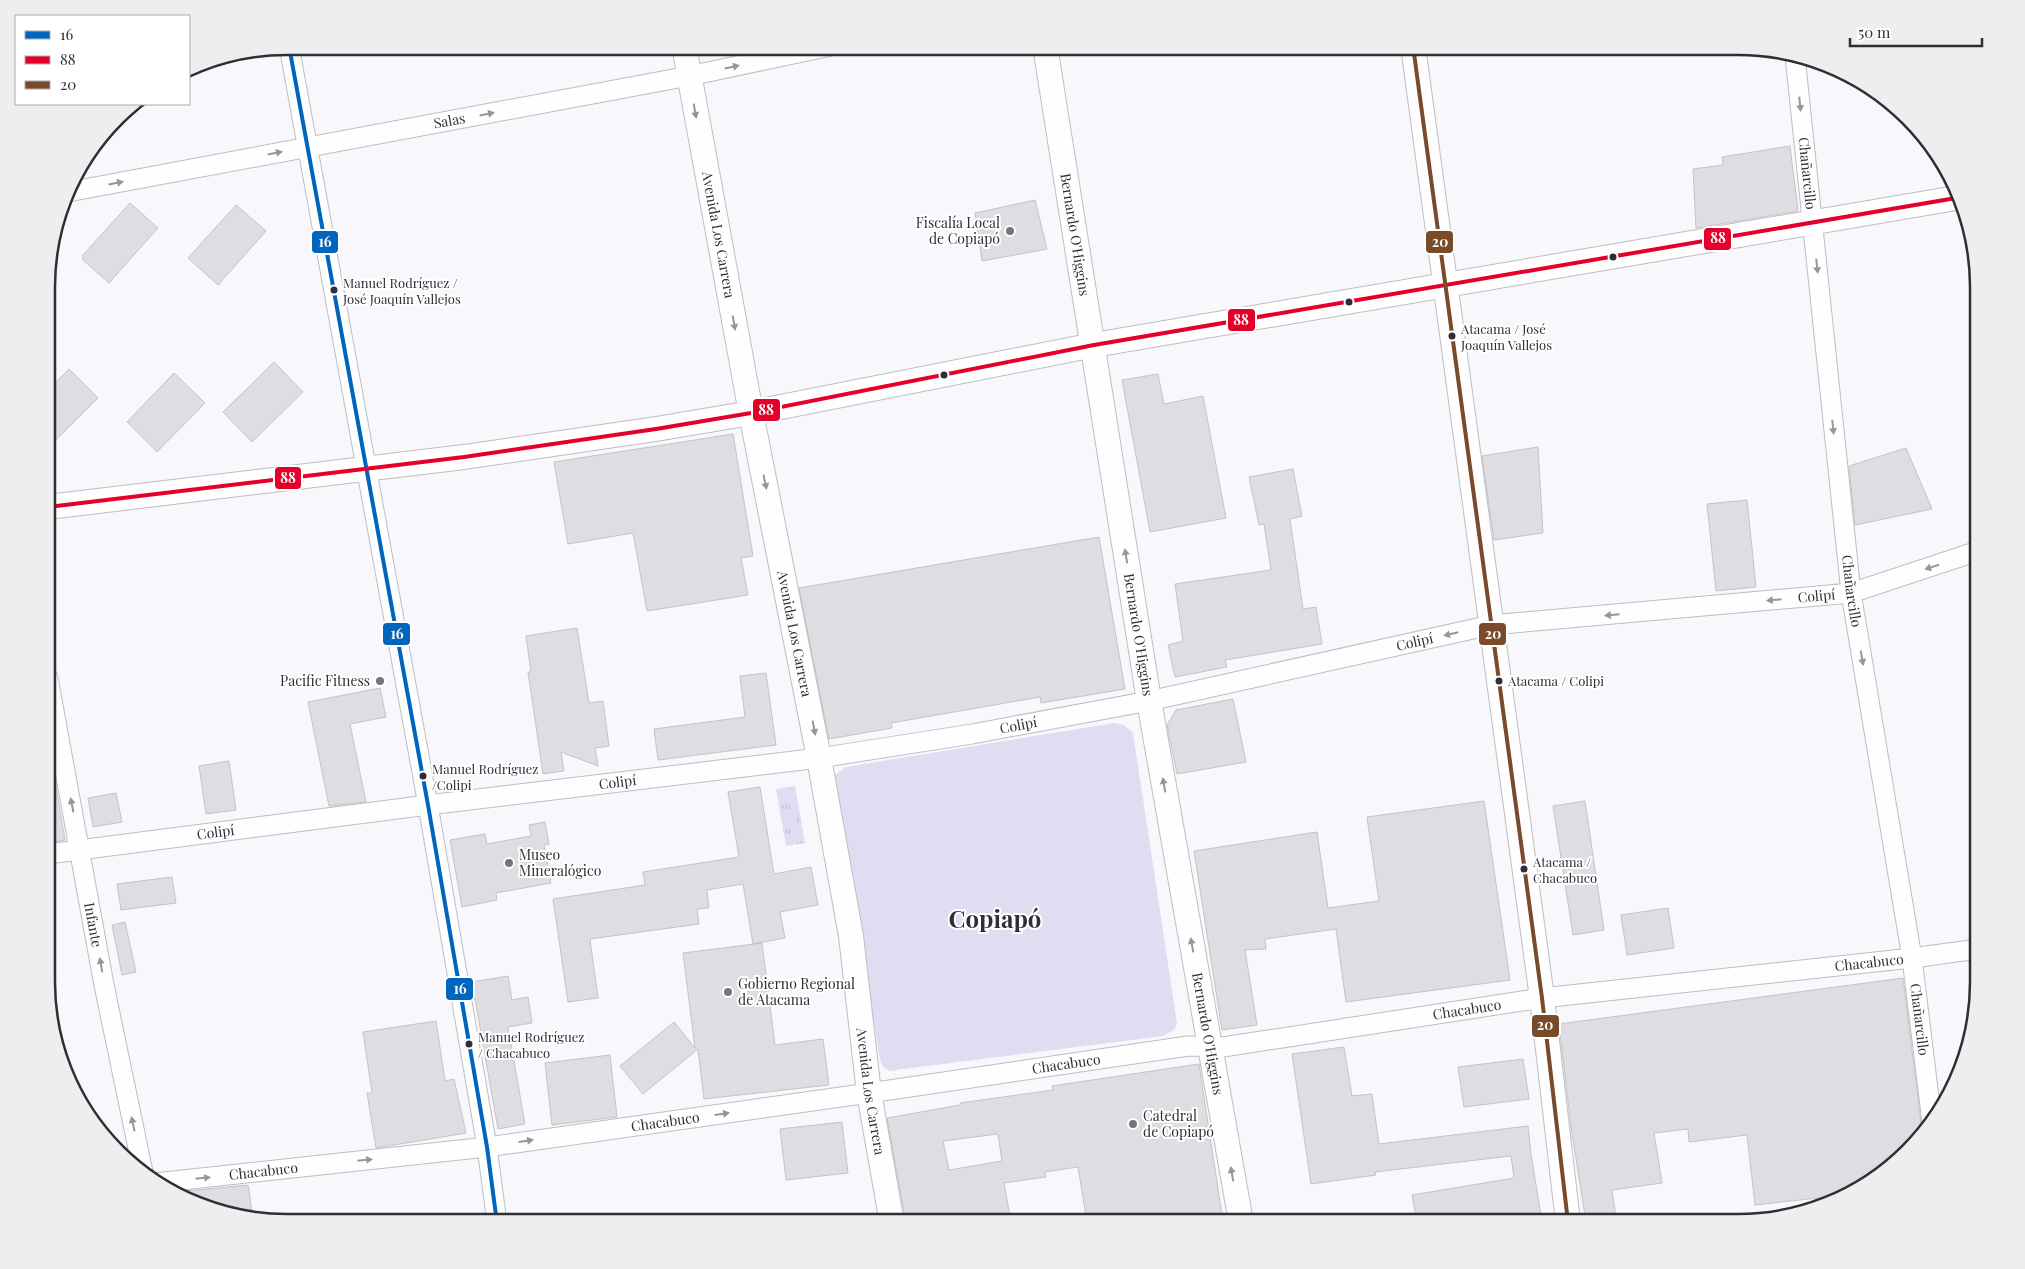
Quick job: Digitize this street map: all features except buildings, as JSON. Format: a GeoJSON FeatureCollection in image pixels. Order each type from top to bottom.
{"type":"FeatureCollection","features":[{"type":"Feature","properties":{"kind":"main road","name":"Avenida Los Carrera"},"geometry":{"type":"LineString","coordinates":[[686,55],[751,413],[819,758],[851,936],[869,1093],[891,1214]]}},
{"type":"Feature","properties":{"kind":"main road","name":"Bernardo O'Higgins"},"geometry":{"type":"LineString","coordinates":[[1047,55],[1149,701],[1239,1214]]}},
{"type":"Feature","properties":{"kind":"main road"},"geometry":{"type":"LineString","coordinates":[[1415,55],[1542,998],[1567,1214]]}},
{"type":"Feature","properties":{"kind":"main road"},"geometry":{"type":"LineString","coordinates":[[55,505],[562,444],[751,413],[1094,345],[1952,199]]}},
{"type":"Feature","properties":{"kind":"street"},"geometry":{"type":"LineString","coordinates":[[291,55],[428,805],[487,1147],[496,1214]]}},
{"type":"Feature","properties":{"kind":"street","name":"Salas"},"geometry":{"type":"LineString","coordinates":[[76,190],[689,76],[788,55]]}},
{"type":"Feature","properties":{"kind":"street","name":"Chañarcillo"},"geometry":{"type":"LineString","coordinates":[[1796,62],[1851,593],[1912,958],[1931,1111]]}},
{"type":"Feature","properties":{"kind":"street","name":"Colipí"},"geometry":{"type":"LineString","coordinates":[[55,853],[428,805],[819,758],[972,734],[1149,701],[1491,625],[1851,593],[1970,554]]}},
{"type":"Feature","properties":{"kind":"street","name":"Infante"},"geometry":{"type":"LineString","coordinates":[[55,715],[104,985],[141,1162]]}},
{"type":"Feature","properties":{"kind":"street","name":"Chacabuco"},"geometry":{"type":"LineString","coordinates":[[169,1182],[487,1147],[1188,1046],[1223,1047],[1542,998],[1912,958],[1970,949]]}},
{"type":"Feature","properties":{"kind":"green space"},"geometry":{"type":"Polygon","coordinates":[[[1114,723],[1124,725],[1133,733],[1177,1023],[1174,1030],[1163,1036],[889,1071],[883,1067],[880,1060],[833,776],[846,767],[1114,723]]]}},
{"type":"Feature","properties":{"kind":"green space"},"geometry":{"type":"Polygon","coordinates":[[[795,786],[805,843],[786,846],[776,789],[795,786]]]}},
{"type":"Feature","properties":{"kind":"transit line","name":"16"},"geometry":{"type":"LineString","coordinates":[[291,55],[428,805],[487,1147],[496,1214]]}},
{"type":"Feature","properties":{"kind":"transit line","name":"20"},"geometry":{"type":"LineString","coordinates":[[1414,55],[1542,998],[1567,1214]]}},
{"type":"Feature","properties":{"kind":"transit line","name":"88"},"geometry":{"type":"LineString","coordinates":[[55,506],[464,457],[656,429],[751,413],[1094,345],[1952,199]]}},
{"type":"Feature","properties":{"kind":"place","name":"Fiscalía Local de Copiapó"},"geometry":{"type":"Point","coordinates":[1010,231]}},
{"type":"Feature","properties":{"kind":"place","name":"Manuel Rodríguez / José Joaquín Vallejos"},"geometry":{"type":"Point","coordinates":[334,290]}},
{"type":"Feature","properties":{"kind":"place","name":"Atacama / José Joaquín Vallejos"},"geometry":{"type":"Point","coordinates":[1452,336]}},
{"type":"Feature","properties":{"kind":"place","name":"Pacific Fitness"},"geometry":{"type":"Point","coordinates":[380,681]}},
{"type":"Feature","properties":{"kind":"place","name":"Atacama / Colipi"},"geometry":{"type":"Point","coordinates":[1499,681]}},
{"type":"Feature","properties":{"kind":"place","name":"Manuel Rodríguez /Colipi"},"geometry":{"type":"Point","coordinates":[423,776]}},
{"type":"Feature","properties":{"kind":"place","name":"Museo Mineralógico"},"geometry":{"type":"Point","coordinates":[509,863]}},
{"type":"Feature","properties":{"kind":"place","name":"Atacama / Chacabuco"},"geometry":{"type":"Point","coordinates":[1524,869]}},
{"type":"Feature","properties":{"kind":"place","name":"Gobierno Regional de Atacama"},"geometry":{"type":"Point","coordinates":[728,992]}},
{"type":"Feature","properties":{"kind":"place","name":"Manuel Rodríguez / Chacabuco"},"geometry":{"type":"Point","coordinates":[469,1044]}},
{"type":"Feature","properties":{"kind":"place","name":"Catedral de Copiapó"},"geometry":{"type":"Point","coordinates":[1133,1124]}},
{"type":"Feature","properties":{"kind":"district","name":"Copiapó"},"geometry":{"type":"Point","coordinates":[995,920]}}]}
